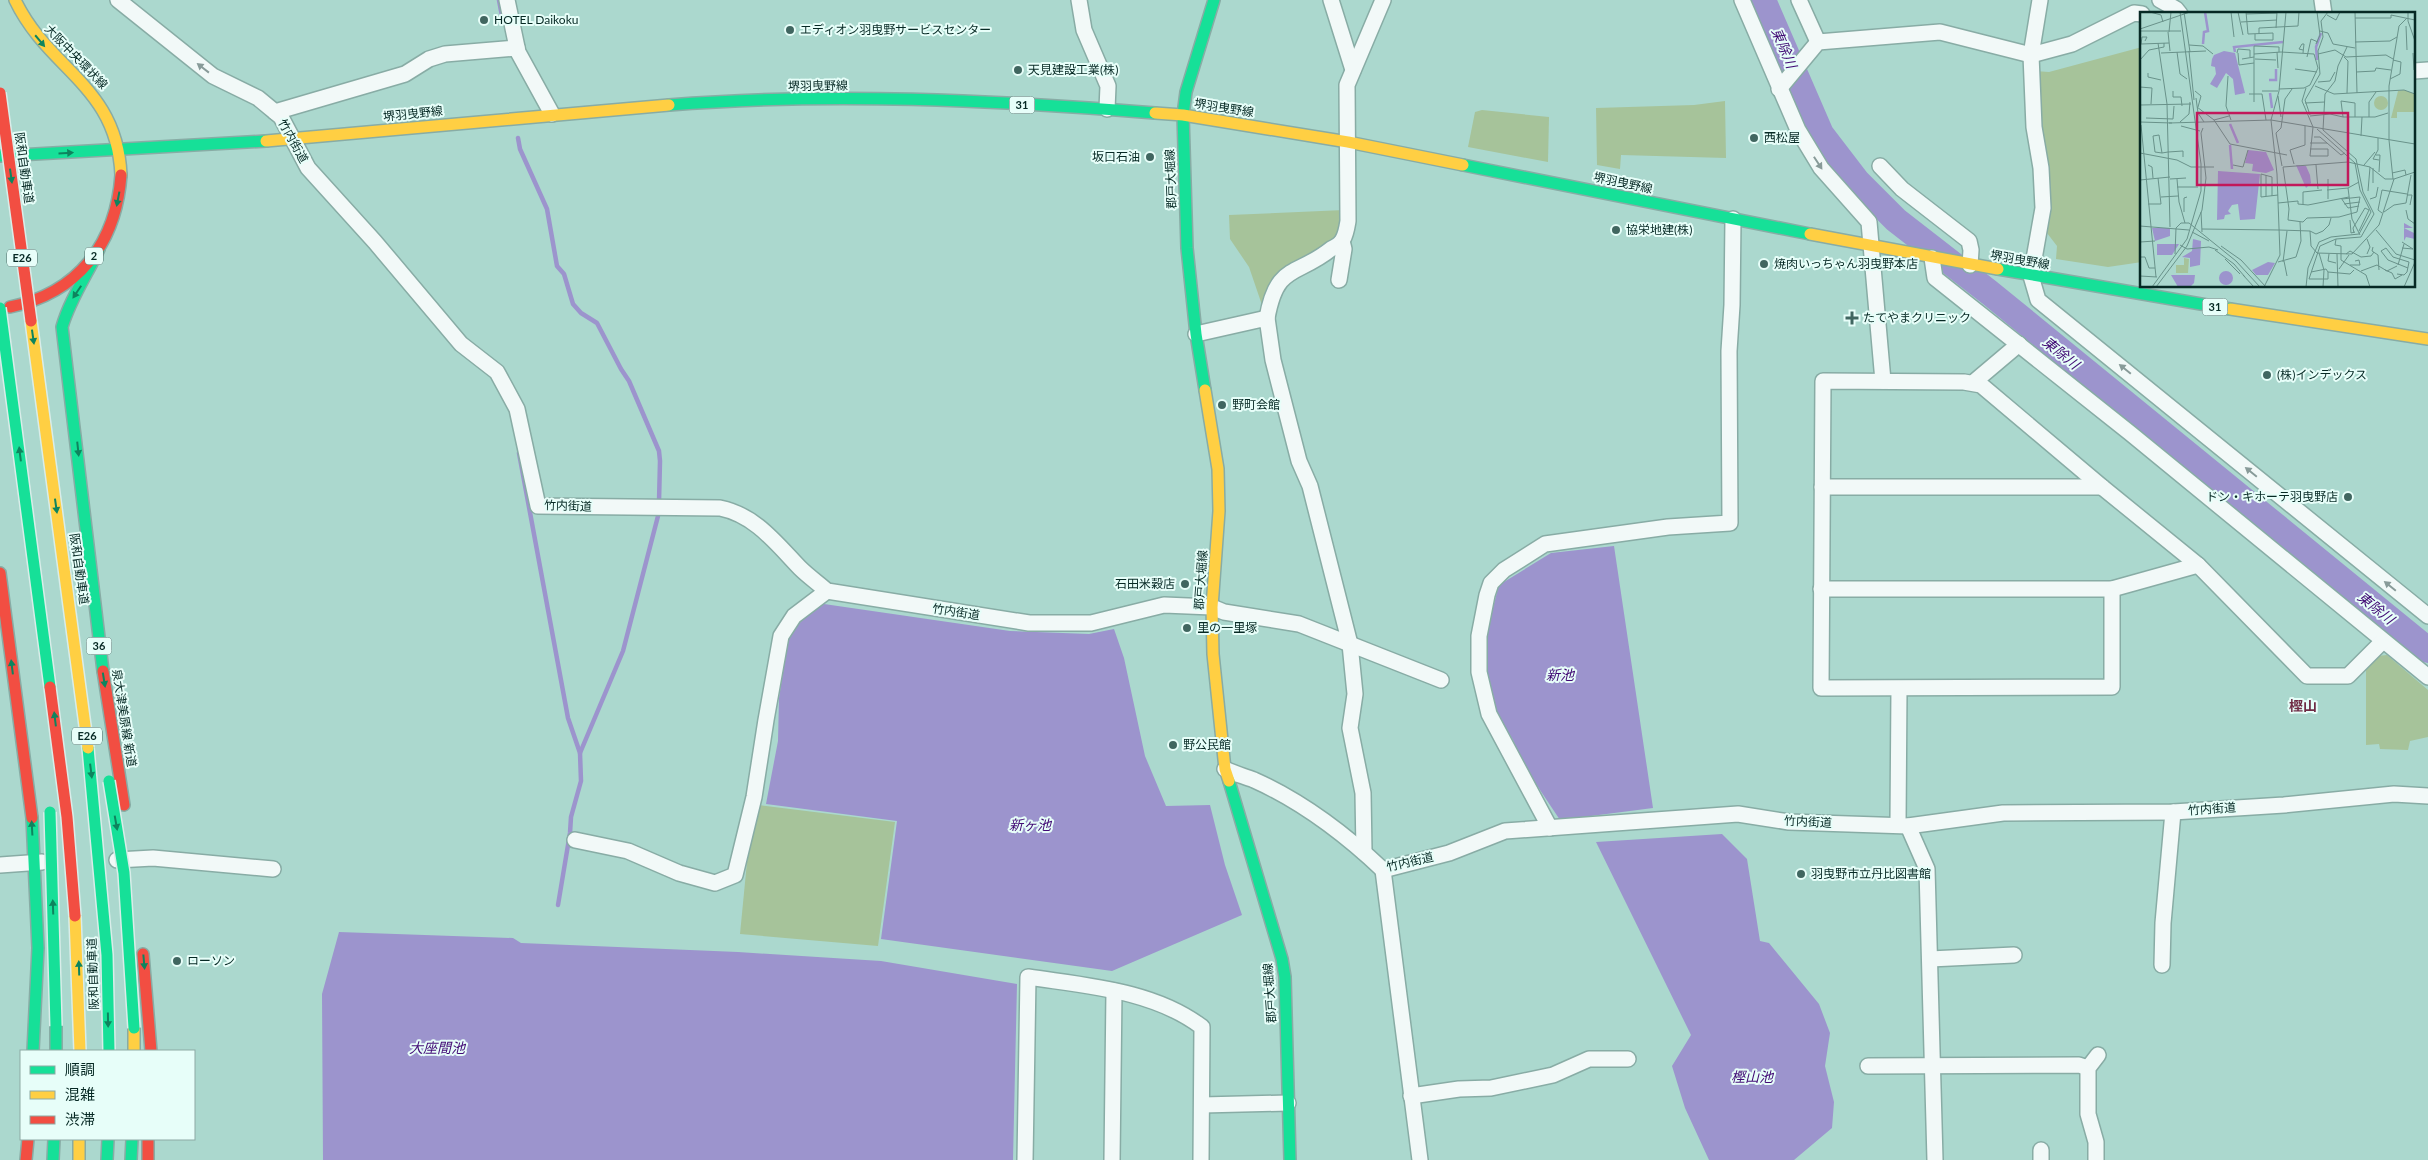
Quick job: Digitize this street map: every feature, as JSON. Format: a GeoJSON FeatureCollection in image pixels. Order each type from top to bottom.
{"type":"FeatureCollection","features":[{"type":"Feature","properties":{"kind":"main road","name":"大阪中央環状線"},"geometry":{"type":"LineString","coordinates":[[0,308],[32,303],[60,290],[82,270],[99,249],[111,224],[119,198],[121,183],[120,151],[115,130],[105,110],[79,78],[37,37],[22,16],[15,0]]}},
{"type":"Feature","properties":{"kind":"main road","name":"郡戸大堀線"},"geometry":{"type":"LineString","coordinates":[[1214,0],[1186,92],[1183,115],[1187,248],[1196,334],[1218,469],[1219,511],[1212,607],[1214,654],[1225,769],[1282,959],[1285,977],[1290,1160]]}},
{"type":"Feature","properties":{"kind":"main road","name":"阪和自動車道"},"geometry":{"type":"LineString","coordinates":[[0,93],[75,638],[98,837],[106,955],[109,1050]]}},
{"type":"Feature","properties":{"kind":"main road","name":"堺羽曳野線"},"geometry":{"type":"LineString","coordinates":[[0,156],[120,151],[294,140],[552,114],[720,102],[916,99],[1107,109],[1183,115],[1348,142],[1872,247],[1932,258],[1971,257],[2003,271],[2428,339]]}},
{"type":"Feature","properties":{"kind":"main road","name":"泉大津美原線 新道"},"geometry":{"type":"LineString","coordinates":[[99,249],[84,281],[68,305],[62,327],[100,653],[138,896]]}},
{"type":"Feature","properties":{"kind":"main road","name":"阪和自動車道"},"geometry":{"type":"LineString","coordinates":[[0,308],[73,876],[78,948],[80,1050]]}},
{"type":"Feature","properties":{"kind":"main road"},"geometry":{"type":"LineString","coordinates":[[25,495],[27,585],[41,710]]}},
{"type":"Feature","properties":{"kind":"main road"},"geometry":{"type":"LineString","coordinates":[[0,573],[32,818],[38,948],[32,1050]]}},
{"type":"Feature","properties":{"kind":"main road"},"geometry":{"type":"LineString","coordinates":[[75,638],[99,739]]}},
{"type":"Feature","properties":{"kind":"main road"},"geometry":{"type":"LineString","coordinates":[[105,766],[121,846],[128,907],[134,1050]]}},
{"type":"Feature","properties":{"kind":"main road"},"geometry":{"type":"LineString","coordinates":[[49,802],[56,1050]]}},
{"type":"Feature","properties":{"kind":"main road"},"geometry":{"type":"LineString","coordinates":[[143,944],[151,1050]]}},
{"type":"Feature","properties":{"kind":"main road"},"geometry":{"type":"LineString","coordinates":[[26,1160],[28,1140]]}},
{"type":"Feature","properties":{"kind":"main road"},"geometry":{"type":"LineString","coordinates":[[53,1160],[54,1140]]}},
{"type":"Feature","properties":{"kind":"main road"},"geometry":{"type":"LineString","coordinates":[[79,1140],[79,1160]]}},
{"type":"Feature","properties":{"kind":"main road"},"geometry":{"type":"LineString","coordinates":[[107,1160],[108,1140]]}},
{"type":"Feature","properties":{"kind":"main road"},"geometry":{"type":"LineString","coordinates":[[131,1160],[132,1140]]}},
{"type":"Feature","properties":{"kind":"main road"},"geometry":{"type":"LineString","coordinates":[[148,1140],[148,1160]]}},
{"type":"Feature","properties":{"kind":"street","name":"竹内街道"},"geometry":{"type":"LineString","coordinates":[[118,0],[213,76],[246,90],[266,103],[281,117],[308,168],[375,242],[460,344],[497,372],[517,409],[538,506],[720,508],[735,511],[771,536],[801,569],[827,591],[1029,623],[1091,623],[1164,605],[1212,607],[1224,612],[1298,624],[1441,680]]}},
{"type":"Feature","properties":{"kind":"street"},"geometry":{"type":"LineString","coordinates":[[507,0],[517,48],[552,114]]}},
{"type":"Feature","properties":{"kind":"street"},"geometry":{"type":"LineString","coordinates":[[1079,0],[1084,30],[1108,86],[1107,109]]}},
{"type":"Feature","properties":{"kind":"street"},"geometry":{"type":"LineString","coordinates":[[1331,0],[1353,70]]}},
{"type":"Feature","properties":{"kind":"street"},"geometry":{"type":"LineString","coordinates":[[1339,280],[1344,249],[1342,241],[1348,221],[1346,85],[1383,0]]}},
{"type":"Feature","properties":{"kind":"street"},"geometry":{"type":"LineString","coordinates":[[1742,0],[1778,89],[1798,130],[1821,168],[1869,222],[1883,381]]}},
{"type":"Feature","properties":{"kind":"street"},"geometry":{"type":"LineString","coordinates":[[1799,0],[1818,42]]}},
{"type":"Feature","properties":{"kind":"street"},"geometry":{"type":"LineString","coordinates":[[2040,0],[2032,55],[2034,127],[2041,168],[2043,208],[2031,276],[2038,300],[2428,616]]}},
{"type":"Feature","properties":{"kind":"street"},"geometry":{"type":"LineString","coordinates":[[2160,0],[2177,12]]}},
{"type":"Feature","properties":{"kind":"street"},"geometry":{"type":"LineString","coordinates":[[1778,89],[1818,42],[1940,32],[2032,55],[2072,44],[2134,13],[2140,14]]}},
{"type":"Feature","properties":{"kind":"street"},"geometry":{"type":"LineString","coordinates":[[275,112],[405,74],[429,59],[445,54],[517,48]]}},
{"type":"Feature","properties":{"kind":"street"},"geometry":{"type":"LineString","coordinates":[[1880,166],[1902,189],[1969,241],[1971,257]]}},
{"type":"Feature","properties":{"kind":"street"},"geometry":{"type":"LineString","coordinates":[[1550,828],[1489,714],[1479,663],[1479,636],[1487,595],[1491,583],[1504,570],[1545,544],[1668,527],[1730,524],[1729,351],[1732,305],[1732,220]]}},
{"type":"Feature","properties":{"kind":"street"},"geometry":{"type":"LineString","coordinates":[[1342,241],[1324,255],[1293,269],[1282,278],[1270,304],[1267,318],[1273,360],[1299,461],[1310,486],[1350,644],[1355,694],[1350,728],[1363,793],[1364,852]]}},
{"type":"Feature","properties":{"kind":"street"},"geometry":{"type":"LineString","coordinates":[[1932,258],[1935,278],[2019,344],[2428,677]]}},
{"type":"Feature","properties":{"kind":"street"},"geometry":{"type":"LineString","coordinates":[[1196,334],[1267,318]]}},
{"type":"Feature","properties":{"kind":"street"},"geometry":{"type":"LineString","coordinates":[[1974,382],[2019,344]]}},
{"type":"Feature","properties":{"kind":"street"},"geometry":{"type":"LineString","coordinates":[[2112,589],[2112,687],[1821,688],[1823,381],[1974,382],[1981,385],[2198,565],[2308,676],[2348,676],[2383,641]]}},
{"type":"Feature","properties":{"kind":"street"},"geometry":{"type":"LineString","coordinates":[[1822,487],[2102,487]]}},
{"type":"Feature","properties":{"kind":"street"},"geometry":{"type":"LineString","coordinates":[[1821,589],[2112,589],[2198,565]]}},
{"type":"Feature","properties":{"kind":"street"},"geometry":{"type":"LineString","coordinates":[[575,840],[628,851],[679,873],[715,883],[735,874],[754,797],[781,636],[794,616],[827,591]]}},
{"type":"Feature","properties":{"kind":"street"},"geometry":{"type":"LineString","coordinates":[[1899,689],[1903,825],[1926,869],[1934,1064],[1935,1160]]}},
{"type":"Feature","properties":{"kind":"street","name":"竹内街道"},"geometry":{"type":"LineString","coordinates":[[1225,769],[1253,780],[1304,807],[1364,852],[1383,870],[1449,853],[1505,831],[1738,814],[1790,822],[1903,825],[2003,813],[2173,812],[2284,805],[2394,794],[2428,796]]}},
{"type":"Feature","properties":{"kind":"street"},"geometry":{"type":"LineString","coordinates":[[2162,965],[2163,922],[2173,812]]}},
{"type":"Feature","properties":{"kind":"street"},"geometry":{"type":"LineString","coordinates":[[0,865],[34,862],[171,860],[273,869]]}},
{"type":"Feature","properties":{"kind":"street"},"geometry":{"type":"LineString","coordinates":[[1383,870],[1420,1160]]}},
{"type":"Feature","properties":{"kind":"street"},"geometry":{"type":"LineString","coordinates":[[1930,959],[2014,955]]}},
{"type":"Feature","properties":{"kind":"street"},"geometry":{"type":"LineString","coordinates":[[1025,1160],[1028,977],[1114,991],[1147,999],[1187,1016],[1202,1027],[1201,1160]]}},
{"type":"Feature","properties":{"kind":"street"},"geometry":{"type":"LineString","coordinates":[[1112,1160],[1114,991]]}},
{"type":"Feature","properties":{"kind":"street"},"geometry":{"type":"LineString","coordinates":[[2096,1160],[2096,1142],[2088,1114],[2088,1068],[2098,1055]]}},
{"type":"Feature","properties":{"kind":"street"},"geometry":{"type":"LineString","coordinates":[[1411,1096],[1459,1089],[1491,1088],[1553,1075],[1589,1059],[1628,1059]]}},
{"type":"Feature","properties":{"kind":"street"},"geometry":{"type":"LineString","coordinates":[[1868,1066],[1934,1064],[2079,1065],[2088,1068]]}},
{"type":"Feature","properties":{"kind":"street"},"geometry":{"type":"LineString","coordinates":[[1202,1105],[1288,1103]]}},
{"type":"Feature","properties":{"kind":"green space"},"geometry":{"type":"Polygon","coordinates":[[[2140,48],[2140,262],[2108,267],[2056,259],[2057,246],[2047,233],[2045,151],[2035,71],[2049,72],[2140,48]]]}},
{"type":"Feature","properties":{"kind":"green space"},"geometry":{"type":"Polygon","coordinates":[[[1725,101],[1726,158],[1621,155],[1620,169],[1597,165],[1596,108],[1694,105],[1725,101]]]}},
{"type":"Feature","properties":{"kind":"green space"},"geometry":{"type":"Polygon","coordinates":[[[1482,110],[1549,117],[1548,162],[1468,147],[1475,112],[1482,110]]]}},
{"type":"Feature","properties":{"kind":"green space"},"geometry":{"type":"Polygon","coordinates":[[[1344,210],[1344,224],[1335,241],[1307,259],[1267,305],[1262,305],[1249,267],[1230,239],[1229,215],[1344,210]]]}},
{"type":"Feature","properties":{"kind":"green space"},"geometry":{"type":"Polygon","coordinates":[[[2387,655],[2428,690],[2428,737],[2410,741],[2408,750],[2380,749],[2379,744],[2366,745],[2366,670],[2377,656],[2387,655]]]}},
{"type":"Feature","properties":{"kind":"green space"},"geometry":{"type":"Polygon","coordinates":[[[759,805],[895,822],[878,946],[740,934],[747,862],[759,805]]]}},
{"type":"Feature","properties":{"kind":"water","name":"新池"},"geometry":{"type":"Polygon","coordinates":[[[1614,546],[1653,808],[1560,820],[1526,769],[1513,740],[1492,705],[1488,681],[1487,630],[1499,585],[1551,553],[1614,546]]]}},
{"type":"Feature","properties":{"kind":"water","name":"新ヶ池"},"geometry":{"type":"Polygon","coordinates":[[[824,604],[1010,631],[1089,634],[1114,629],[1124,658],[1145,756],[1166,806],[1210,805],[1225,865],[1242,915],[1112,971],[881,939],[897,821],[766,804],[778,741],[779,698],[788,638],[800,618],[824,604]]]}},
{"type":"Feature","properties":{"kind":"water","name":"樫山池"},"geometry":{"type":"Polygon","coordinates":[[[1722,834],[1747,859],[1760,941],[1769,943],[1819,1004],[1830,1033],[1825,1066],[1834,1102],[1832,1128],[1794,1160],[1709,1160],[1685,1108],[1672,1066],[1691,1035],[1596,842],[1722,834]]]}},
{"type":"Feature","properties":{"kind":"water","name":"大座間池"},"geometry":{"type":"Polygon","coordinates":[[[339,932],[513,938],[521,943],[738,952],[881,961],[1017,984],[1013,1160],[323,1160],[322,994],[339,932]]]}},
{"type":"Feature","properties":{"kind":"waterway"},"geometry":{"type":"LineString","coordinates":[[499,0],[502,16]]}},
{"type":"Feature","properties":{"kind":"waterway","name":"東除川"},"geometry":{"type":"LineString","coordinates":[[1763,0],[1821,134],[1857,181],[1896,220],[1990,293],[2428,650]]}},
{"type":"Feature","properties":{"kind":"waterway"},"geometry":{"type":"LineString","coordinates":[[518,138],[520,149],[547,209],[557,266],[564,274],[573,304],[581,313],[597,323],[629,381],[659,451],[659,502]]}},
{"type":"Feature","properties":{"kind":"waterway"},"geometry":{"type":"LineString","coordinates":[[519,453],[568,718],[580,753],[581,781],[571,817],[558,905]]}},
{"type":"Feature","properties":{"kind":"waterway"},"geometry":{"type":"LineString","coordinates":[[580,753],[623,651],[658,516]]}},
{"type":"Feature","properties":{"kind":"traffic: fast"},"geometry":{"type":"LineString","coordinates":[[1205,390],[1196,334],[1187,248],[1183,115],[1186,92],[1214,0]]}},
{"type":"Feature","properties":{"kind":"traffic: fast"},"geometry":{"type":"LineString","coordinates":[[669,105],[790,99],[912,99],[1034,104],[1155,113]]}},
{"type":"Feature","properties":{"kind":"traffic: fast"},"geometry":{"type":"LineString","coordinates":[[0,156],[266,141]]}},
{"type":"Feature","properties":{"kind":"traffic: fast"},"geometry":{"type":"LineString","coordinates":[[1463,165],[1810,234]]}},
{"type":"Feature","properties":{"kind":"traffic: fast"},"geometry":{"type":"LineString","coordinates":[[99,249],[74,297],[62,327],[103,671]]}},
{"type":"Feature","properties":{"kind":"traffic: fast"},"geometry":{"type":"LineString","coordinates":[[1998,269],[2230,309]]}},
{"type":"Feature","properties":{"kind":"traffic: fast"},"geometry":{"type":"LineString","coordinates":[[0,308],[50,687]]}},
{"type":"Feature","properties":{"kind":"traffic: fast"},"geometry":{"type":"LineString","coordinates":[[88,748],[107,955],[109,1050]]}},
{"type":"Feature","properties":{"kind":"traffic: fast"},"geometry":{"type":"LineString","coordinates":[[109,781],[124,873],[134,1028]]}},
{"type":"Feature","properties":{"kind":"traffic: fast"},"geometry":{"type":"LineString","coordinates":[[1229,781],[1282,959],[1285,977],[1290,1160]]}},
{"type":"Feature","properties":{"kind":"traffic: fast"},"geometry":{"type":"LineString","coordinates":[[50,812],[56,1026]]}},
{"type":"Feature","properties":{"kind":"traffic: fast"},"geometry":{"type":"LineString","coordinates":[[32,818],[38,948],[33,1050]]}},
{"type":"Feature","properties":{"kind":"traffic: fast"},"geometry":{"type":"LineString","coordinates":[[56,1026],[56,1050]]}},
{"type":"Feature","properties":{"kind":"traffic: fast"},"geometry":{"type":"LineString","coordinates":[[53,1160],[54,1140]]}},
{"type":"Feature","properties":{"kind":"traffic: fast"},"geometry":{"type":"LineString","coordinates":[[107,1160],[108,1140]]}},
{"type":"Feature","properties":{"kind":"traffic: fast"},"geometry":{"type":"LineString","coordinates":[[131,1160],[132,1140]]}},
{"type":"Feature","properties":{"kind":"traffic: slow"},"geometry":{"type":"LineString","coordinates":[[15,0],[29,24],[45,45],[95,99],[108,120],[117,145],[121,175]]}},
{"type":"Feature","properties":{"kind":"traffic: slow"},"geometry":{"type":"LineString","coordinates":[[266,141],[669,105]]}},
{"type":"Feature","properties":{"kind":"traffic: slow"},"geometry":{"type":"LineString","coordinates":[[1155,113],[1183,115],[1348,142],[1463,165]]}},
{"type":"Feature","properties":{"kind":"traffic: slow"},"geometry":{"type":"LineString","coordinates":[[1810,234],[1998,269]]}},
{"type":"Feature","properties":{"kind":"traffic: slow"},"geometry":{"type":"LineString","coordinates":[[2230,309],[2428,339]]}},
{"type":"Feature","properties":{"kind":"traffic: slow"},"geometry":{"type":"LineString","coordinates":[[31,321],[88,748]]}},
{"type":"Feature","properties":{"kind":"traffic: slow"},"geometry":{"type":"LineString","coordinates":[[1205,390],[1218,469],[1219,511],[1212,607],[1213,654],[1225,769],[1229,781]]}},
{"type":"Feature","properties":{"kind":"traffic: slow"},"geometry":{"type":"LineString","coordinates":[[75,916],[80,1050]]}},
{"type":"Feature","properties":{"kind":"traffic: slow"},"geometry":{"type":"LineString","coordinates":[[134,1028],[134,1050]]}},
{"type":"Feature","properties":{"kind":"traffic: slow"},"geometry":{"type":"LineString","coordinates":[[79,1140],[79,1160]]}},
{"type":"Feature","properties":{"kind":"traffic: jam"},"geometry":{"type":"LineString","coordinates":[[0,93],[31,321]]}},
{"type":"Feature","properties":{"kind":"traffic: jam"},"geometry":{"type":"LineString","coordinates":[[10,307],[34,300],[55,290],[74,277],[89,262],[102,243],[111,223],[118,200],[121,175]]}},
{"type":"Feature","properties":{"kind":"traffic: jam"},"geometry":{"type":"LineString","coordinates":[[0,573],[32,818]]}},
{"type":"Feature","properties":{"kind":"traffic: jam"},"geometry":{"type":"LineString","coordinates":[[103,671],[124,805]]}},
{"type":"Feature","properties":{"kind":"traffic: jam"},"geometry":{"type":"LineString","coordinates":[[50,687],[67,817],[75,916]]}},
{"type":"Feature","properties":{"kind":"traffic: jam"},"geometry":{"type":"LineString","coordinates":[[143,954],[151,1050]]}},
{"type":"Feature","properties":{"kind":"traffic: jam"},"geometry":{"type":"LineString","coordinates":[[26,1160],[28,1140]]}},
{"type":"Feature","properties":{"kind":"traffic: jam"},"geometry":{"type":"LineString","coordinates":[[148,1140],[148,1160]]}},
{"type":"Feature","properties":{"kind":"place","name":"HOTEL Daikoku"},"geometry":{"type":"Point","coordinates":[484,20]}},
{"type":"Feature","properties":{"kind":"place","name":"エディオン羽曳野サービスセンター"},"geometry":{"type":"Point","coordinates":[790,30]}},
{"type":"Feature","properties":{"kind":"place","name":"天見建設工業(株)"},"geometry":{"type":"Point","coordinates":[1018,70]}},
{"type":"Feature","properties":{"kind":"place","name":"西松屋"},"geometry":{"type":"Point","coordinates":[1754,138]}},
{"type":"Feature","properties":{"kind":"place","name":"坂口石油"},"geometry":{"type":"Point","coordinates":[1150,157]}},
{"type":"Feature","properties":{"kind":"place","name":"協栄地建(株)"},"geometry":{"type":"Point","coordinates":[1616,230]}},
{"type":"Feature","properties":{"kind":"place","name":"焼肉いっちゃん羽曳野本店"},"geometry":{"type":"Point","coordinates":[1764,264]}},
{"type":"Feature","properties":{"kind":"place","name":"たてやまクリニック"},"geometry":{"type":"Point","coordinates":[1852,318]}},
{"type":"Feature","properties":{"kind":"place","name":"(株)インデックス"},"geometry":{"type":"Point","coordinates":[2267,375]}},
{"type":"Feature","properties":{"kind":"place","name":"野町会館"},"geometry":{"type":"Point","coordinates":[1222,405]}},
{"type":"Feature","properties":{"kind":"place","name":"ドン・キホーテ羽曳野店"},"geometry":{"type":"Point","coordinates":[2348,497]}},
{"type":"Feature","properties":{"kind":"place","name":"石田米穀店"},"geometry":{"type":"Point","coordinates":[1185,584]}},
{"type":"Feature","properties":{"kind":"place","name":"里の一里塚"},"geometry":{"type":"Point","coordinates":[1187,628]}},
{"type":"Feature","properties":{"kind":"place","name":"野公民館"},"geometry":{"type":"Point","coordinates":[1173,745]}},
{"type":"Feature","properties":{"kind":"place","name":"羽曳野市立丹比図書館"},"geometry":{"type":"Point","coordinates":[1801,874]}},
{"type":"Feature","properties":{"kind":"place","name":"ローソン"},"geometry":{"type":"Point","coordinates":[177,961]}},
{"type":"Feature","properties":{"kind":"district","name":"樫山"},"geometry":{"type":"Point","coordinates":[2303,706]}}]}
